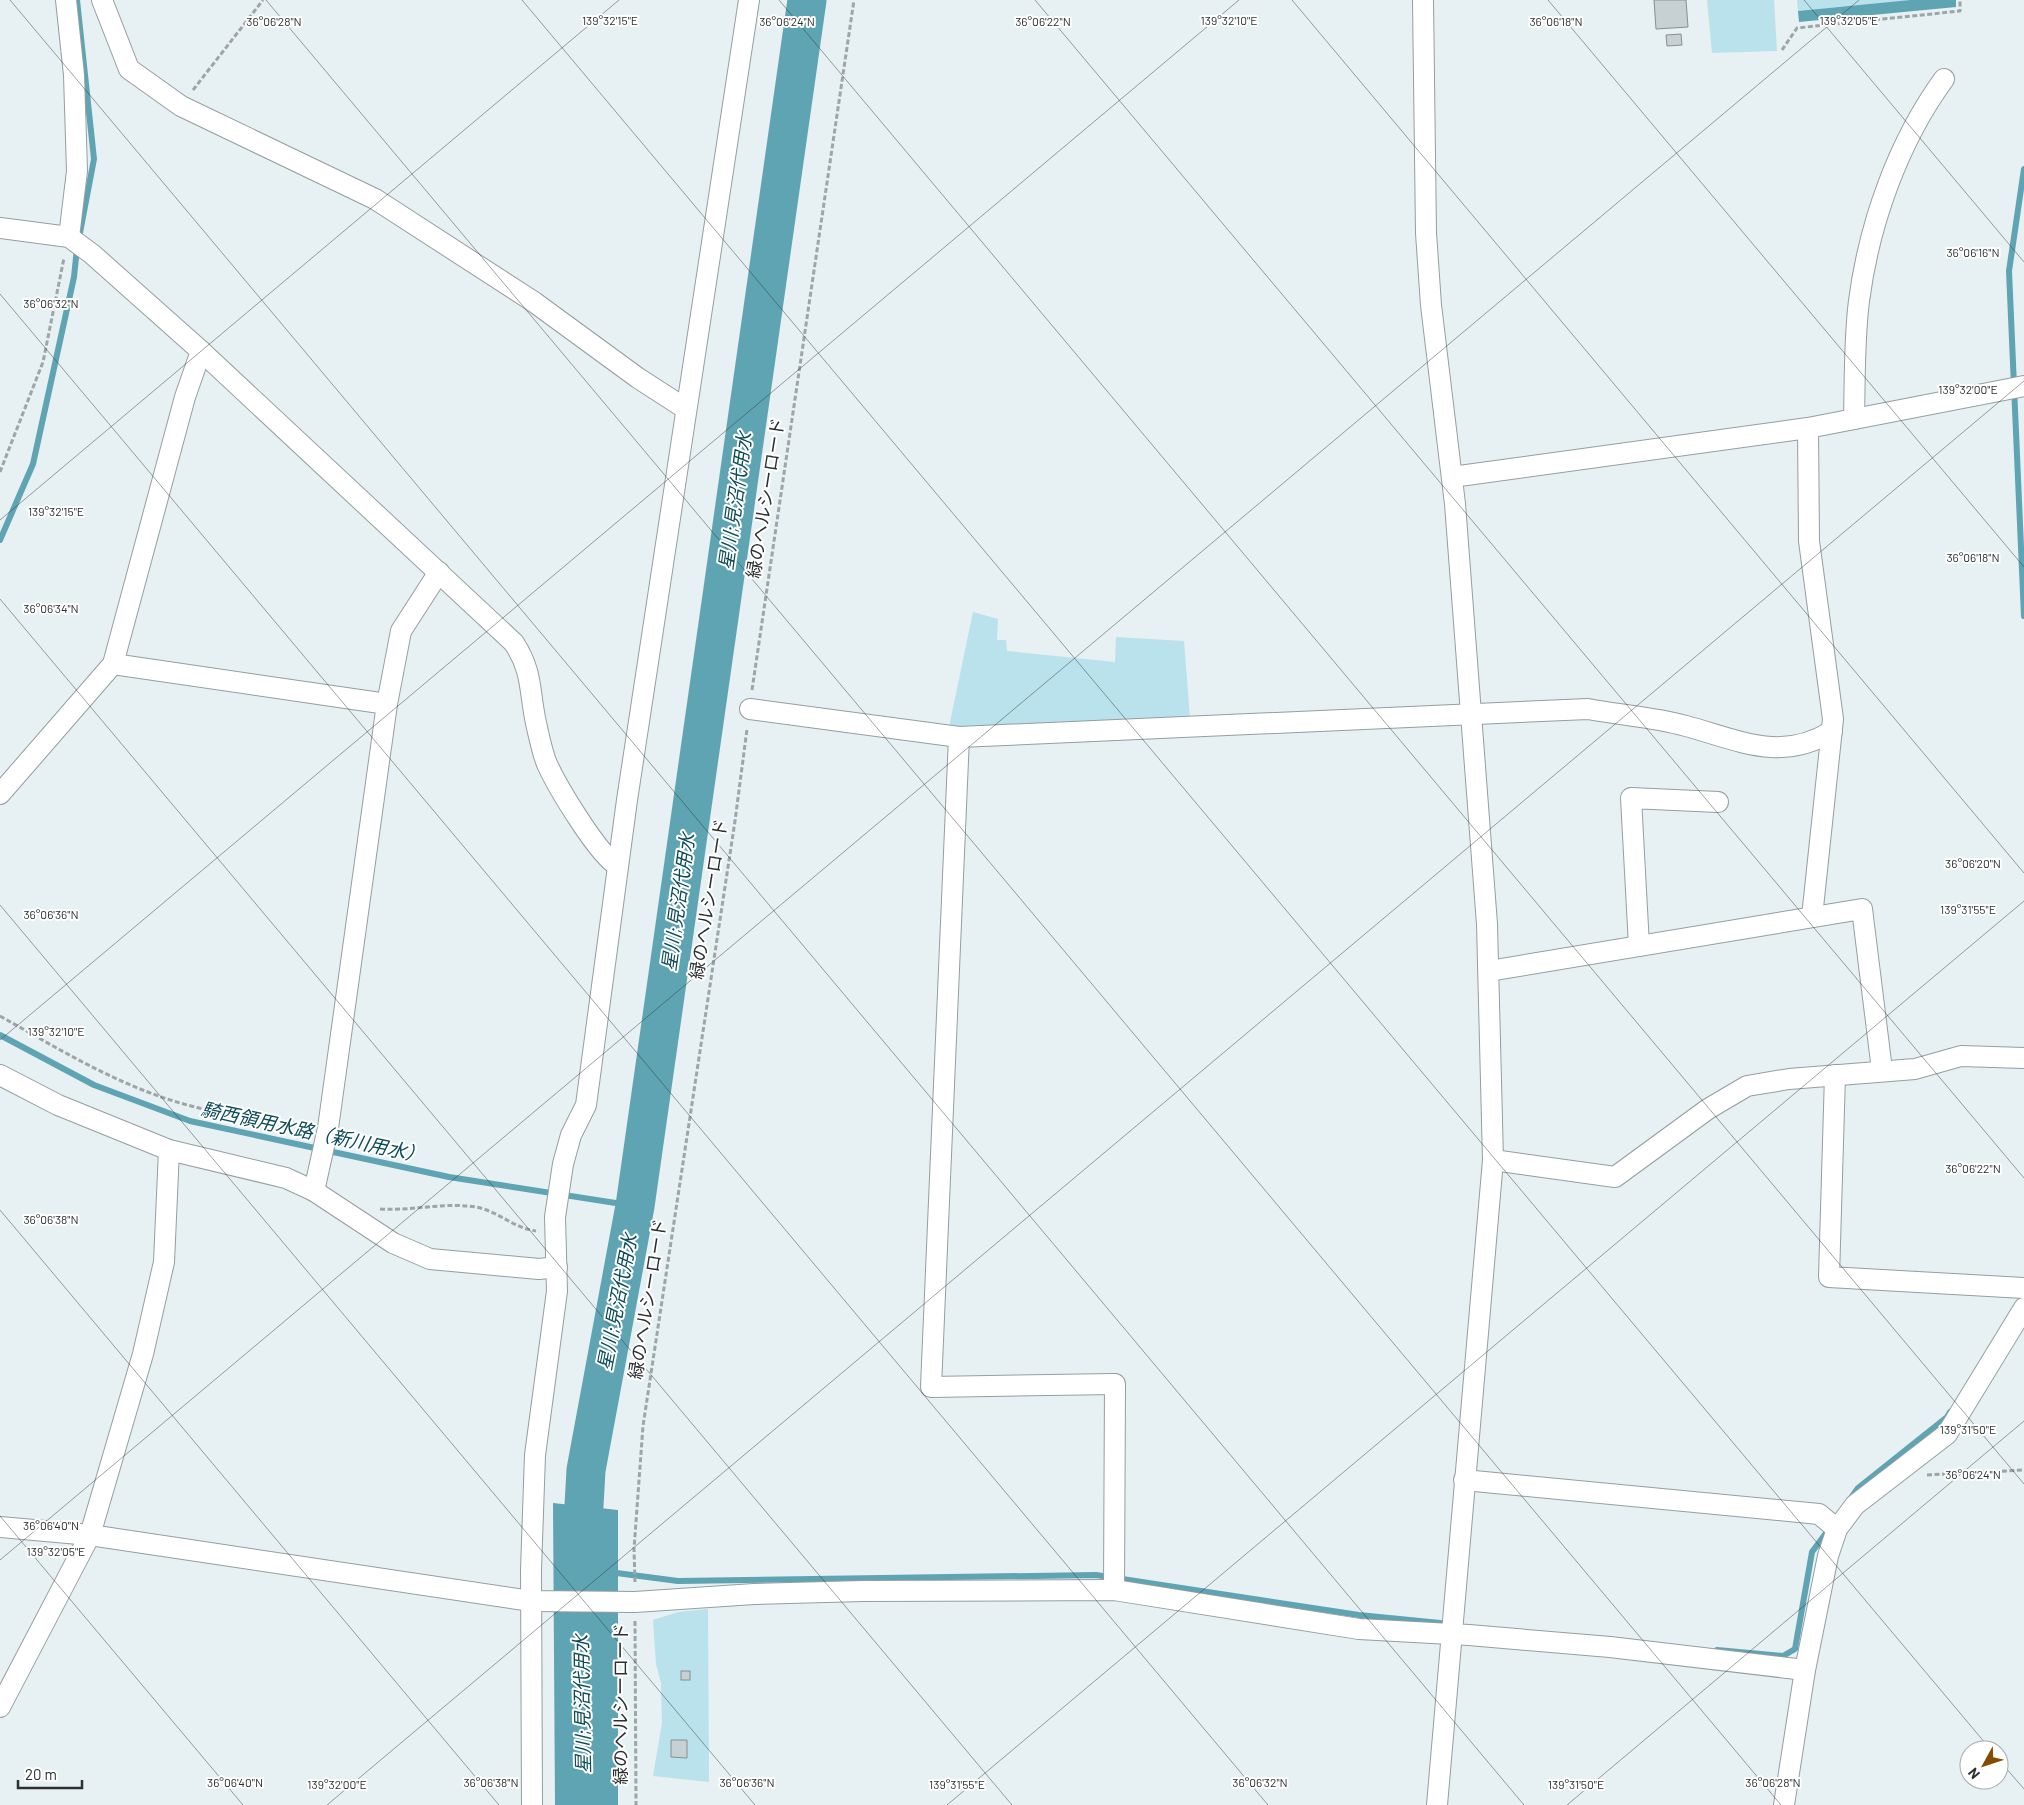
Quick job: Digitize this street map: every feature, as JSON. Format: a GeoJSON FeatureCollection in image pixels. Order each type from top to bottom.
{"type":"FeatureCollection","features":[{"type":"Feature","properties":{"kind":"street"},"geometry":{"type":"LineString","coordinates":[[66,0],[74,75],[77,171],[69,236]]}},
{"type":"Feature","properties":{"kind":"street"},"geometry":{"type":"LineString","coordinates":[[102,0],[129,69],[181,106],[375,199],[534,302],[638,378],[686,409]]}},
{"type":"Feature","properties":{"kind":"street"},"geometry":{"type":"LineString","coordinates":[[532,1805],[539,1602],[532,1511],[535,1455],[557,1291],[557,1267],[554,1245],[555,1217],[563,1164],[571,1135],[586,1105],[618,866],[748,0]]}},
{"type":"Feature","properties":{"kind":"street"},"geometry":{"type":"LineString","coordinates":[[1423,0],[1426,233],[1431,305],[1452,477],[1487,924],[1493,1160],[1436,1805]]}},
{"type":"Feature","properties":{"kind":"street"},"geometry":{"type":"LineString","coordinates":[[1854,419],[1859,302],[1868,249],[1904,149],[1927,102],[1944,79]]}},
{"type":"Feature","properties":{"kind":"street"},"geometry":{"type":"LineString","coordinates":[[0,228],[69,236],[92,254],[201,351],[514,643],[525,660],[536,722],[547,763],[591,838],[610,862],[618,866]]}},
{"type":"Feature","properties":{"kind":"street"},"geometry":{"type":"LineString","coordinates":[[0,794],[113,664],[185,397],[201,351]]}},
{"type":"Feature","properties":{"kind":"street"},"geometry":{"type":"LineString","coordinates":[[1452,477],[1808,428],[2024,386]]}},
{"type":"Feature","properties":{"kind":"street"},"geometry":{"type":"LineString","coordinates":[[1808,428],[1809,541],[1834,719],[1812,917]]}},
{"type":"Feature","properties":{"kind":"street"},"geometry":{"type":"LineString","coordinates":[[314,1191],[321,1168],[326,1137],[387,704],[401,631],[439,572]]}},
{"type":"Feature","properties":{"kind":"street"},"geometry":{"type":"LineString","coordinates":[[113,664],[387,704]]}},
{"type":"Feature","properties":{"kind":"street"},"geometry":{"type":"LineString","coordinates":[[750,708],[959,737],[1588,709],[1685,726],[1737,743],[1779,748],[1815,742],[1832,731]]}},
{"type":"Feature","properties":{"kind":"street"},"geometry":{"type":"LineString","coordinates":[[959,737],[931,1386],[1115,1384],[1114,1590]]}},
{"type":"Feature","properties":{"kind":"street"},"geometry":{"type":"LineString","coordinates":[[1639,946],[1631,798],[1718,802]]}},
{"type":"Feature","properties":{"kind":"street"},"geometry":{"type":"LineString","coordinates":[[1489,972],[1862,909],[1882,1070]]}},
{"type":"Feature","properties":{"kind":"street"},"geometry":{"type":"LineString","coordinates":[[1493,1160],[1615,1177],[1708,1109],[1747,1086],[1882,1070],[1915,1069],[1961,1056],[2024,1058]]}},
{"type":"Feature","properties":{"kind":"street"},"geometry":{"type":"LineString","coordinates":[[0,1075],[58,1105],[168,1150],[286,1178],[314,1191],[393,1244],[430,1259],[530,1268],[557,1267]]}},
{"type":"Feature","properties":{"kind":"street"},"geometry":{"type":"LineString","coordinates":[[1835,1075],[1829,1277],[2024,1288]]}},
{"type":"Feature","properties":{"kind":"street"},"geometry":{"type":"LineString","coordinates":[[0,1707],[90,1535],[143,1354],[164,1262],[168,1150]]}},
{"type":"Feature","properties":{"kind":"street"},"geometry":{"type":"LineString","coordinates":[[1784,1805],[1805,1670],[1828,1556],[1837,1529],[1855,1504],[1947,1434],[2024,1308]]}},
{"type":"Feature","properties":{"kind":"street"},"geometry":{"type":"LineString","coordinates":[[1464,1480],[1819,1514],[1837,1529]]}},
{"type":"Feature","properties":{"kind":"street"},"geometry":{"type":"LineString","coordinates":[[0,1527],[90,1535],[539,1602],[629,1602],[804,1593],[1114,1590],[1358,1629],[1610,1647],[1805,1670]]}},
{"type":"Feature","properties":{"kind":"path"},"geometry":{"type":"LineString","coordinates":[[181,106],[263,0]]}},
{"type":"Feature","properties":{"kind":"path","name":"緑のヘルシーロード"},"geometry":{"type":"LineString","coordinates":[[636,1805],[629,1602],[643,1426],[716,936],[736,821],[750,708],[854,0]]}},
{"type":"Feature","properties":{"kind":"path"},"geometry":{"type":"LineString","coordinates":[[1782,50],[1797,28],[1960,10],[1960,0]]}},
{"type":"Feature","properties":{"kind":"path"},"geometry":{"type":"LineString","coordinates":[[0,472],[43,362],[69,236]]}},
{"type":"Feature","properties":{"kind":"path"},"geometry":{"type":"LineString","coordinates":[[0,1016],[85,1064],[152,1094],[200,1109],[310,1125]]}},
{"type":"Feature","properties":{"kind":"path"},"geometry":{"type":"LineString","coordinates":[[372,1209],[394,1210],[457,1204],[490,1212],[518,1228],[541,1232]]}},
{"type":"Feature","properties":{"kind":"path"},"geometry":{"type":"LineString","coordinates":[[1889,1477],[2024,1470]]}},
{"type":"Feature","properties":{"kind":"shaded area"},"geometry":{"type":"Polygon","coordinates":[[[1707,0],[1774,0],[1777,51],[1712,53],[1707,0]]]}},
{"type":"Feature","properties":{"kind":"shaded area"},"geometry":{"type":"Polygon","coordinates":[[[1797,0],[1910,0],[1798,11],[1797,0]]]}},
{"type":"Feature","properties":{"kind":"shaded area"},"geometry":{"type":"Polygon","coordinates":[[[973,612],[998,619],[997,640],[1006,640],[1007,651],[1115,662],[1116,637],[1184,641],[1190,718],[949,727],[973,612]]]}},
{"type":"Feature","properties":{"kind":"shaded area"},"geometry":{"type":"Polygon","coordinates":[[[708,1609],[709,1782],[653,1776],[662,1723],[661,1683],[656,1664],[653,1620],[678,1612],[708,1609]]]}},
{"type":"Feature","properties":{"kind":"water"},"geometry":{"type":"Polygon","coordinates":[[[1910,0],[1956,0],[1956,7],[1799,22],[1798,11],[1910,0]]]}},
{"type":"Feature","properties":{"kind":"water"},"geometry":{"type":"Polygon","coordinates":[[[553,1503],[618,1510],[618,1805],[555,1805],[553,1503]]]}},
{"type":"Feature","properties":{"kind":"building"},"geometry":{"type":"Polygon","coordinates":[[[1654,0],[1686,0],[1688,27],[1656,29],[1654,0]]]}},
{"type":"Feature","properties":{"kind":"building"},"geometry":{"type":"Polygon","coordinates":[[[1681,34],[1682,45],[1667,46],[1666,35],[1681,34]]]}},
{"type":"Feature","properties":{"kind":"building"},"geometry":{"type":"Polygon","coordinates":[[[681,1671],[690,1671],[690,1680],[681,1680],[681,1671]]]}},
{"type":"Feature","properties":{"kind":"building"},"geometry":{"type":"Polygon","coordinates":[[[671,1740],[687,1740],[687,1758],[671,1757],[671,1740]]]}},
{"type":"Feature","properties":{"kind":"waterway"},"geometry":{"type":"LineString","coordinates":[[77,0],[94,159],[79,238]]}},
{"type":"Feature","properties":{"kind":"waterway","name":"星川;見沼代用水"},"geometry":{"type":"LineString","coordinates":[[581,1559],[586,1470],[635,1206],[807,0]]}},
{"type":"Feature","properties":{"kind":"waterway"},"geometry":{"type":"LineString","coordinates":[[2024,169],[2009,271],[2024,616]]}},
{"type":"Feature","properties":{"kind":"waterway"},"geometry":{"type":"LineString","coordinates":[[0,540],[33,464],[74,277],[77,248]]}},
{"type":"Feature","properties":{"kind":"waterway","name":"騎西領用水路（新川用水）"},"geometry":{"type":"LineString","coordinates":[[0,1035],[94,1085],[190,1121],[449,1177],[635,1206]]}},
{"type":"Feature","properties":{"kind":"waterway"},"geometry":{"type":"LineString","coordinates":[[1851,1498],[1858,1488],[1947,1417],[1950,1412]]}},
{"type":"Feature","properties":{"kind":"waterway"},"geometry":{"type":"LineString","coordinates":[[1717,1650],[1783,1656],[1795,1649],[1812,1552],[1829,1529]]}},
{"type":"Feature","properties":{"kind":"waterway"},"geometry":{"type":"LineString","coordinates":[[609,1572],[678,1581],[1096,1575],[1359,1615],[1450,1624]]}}]}
